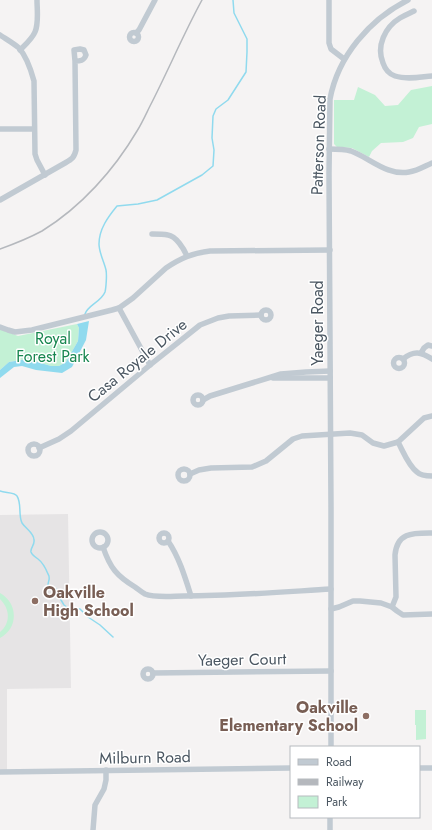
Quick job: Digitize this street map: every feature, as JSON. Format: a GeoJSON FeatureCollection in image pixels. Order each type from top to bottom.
{"type":"FeatureCollection","features":[{"type":"Feature","properties":{"kind":"street"},"geometry":{"type":"LineString","coordinates":[[20,50],[35,33],[37,21],[37,0]]}},
{"type":"Feature","properties":{"kind":"street"},"geometry":{"type":"LineString","coordinates":[[136,33],[155,0]]}},
{"type":"Feature","properties":{"kind":"street"},"geometry":{"type":"LineString","coordinates":[[329,0],[329,43],[331,49],[344,59]]}},
{"type":"Feature","properties":{"kind":"street","name":"Patterson Road"},"geometry":{"type":"LineString","coordinates":[[330,250],[330,99],[335,78],[344,59],[354,45],[393,8],[408,0]]}},
{"type":"Feature","properties":{"kind":"street"},"geometry":{"type":"LineString","coordinates":[[414,11],[400,18],[388,28],[382,41],[380,56],[389,74],[405,78],[432,76]]}},
{"type":"Feature","properties":{"kind":"street"},"geometry":{"type":"LineString","coordinates":[[0,35],[20,50],[31,71],[34,82],[34,129],[36,157],[45,175]]}},
{"type":"Feature","properties":{"kind":"street"},"geometry":{"type":"LineString","coordinates":[[0,200],[73,158],[76,150],[75,61]]}},
{"type":"Feature","properties":{"kind":"street"},"geometry":{"type":"LineString","coordinates":[[0,129],[34,129]]}},
{"type":"Feature","properties":{"kind":"street"},"geometry":{"type":"LineString","coordinates":[[329,149],[352,151],[393,172],[410,172],[432,163]]}},
{"type":"Feature","properties":{"kind":"street"},"geometry":{"type":"LineString","coordinates":[[152,234],[172,236],[180,244],[187,256]]}},
{"type":"Feature","properties":{"kind":"street"},"geometry":{"type":"LineString","coordinates":[[0,327],[8,330],[24,331],[92,316],[119,308],[133,298],[166,268],[187,256],[202,252],[330,250]]}},
{"type":"Feature","properties":{"kind":"street","name":"Yaeger Road"},"geometry":{"type":"LineString","coordinates":[[330,250],[331,746]]}},
{"type":"Feature","properties":{"kind":"street"},"geometry":{"type":"LineString","coordinates":[[119,308],[150,365]]}},
{"type":"Feature","properties":{"kind":"street","name":"Casa Royale Drive"},"geometry":{"type":"LineString","coordinates":[[39,448],[59,439],[71,431],[200,325],[218,318],[229,316],[261,315]]}},
{"type":"Feature","properties":{"kind":"street"},"geometry":{"type":"LineString","coordinates":[[421,353],[428,345],[432,346]]}},
{"type":"Feature","properties":{"kind":"street"},"geometry":{"type":"LineString","coordinates":[[403,359],[415,353],[421,353],[432,359]]}},
{"type":"Feature","properties":{"kind":"street"},"geometry":{"type":"LineString","coordinates":[[202,400],[210,396],[281,374],[294,372],[330,371]]}},
{"type":"Feature","properties":{"kind":"street"},"geometry":{"type":"LineString","coordinates":[[269,378],[330,378]]}},
{"type":"Feature","properties":{"kind":"street"},"geometry":{"type":"LineString","coordinates":[[190,474],[199,470],[211,468],[252,467],[266,460],[293,439],[302,436],[350,433],[362,435],[373,443],[384,446],[398,442],[424,418],[432,416]]}},
{"type":"Feature","properties":{"kind":"street"},"geometry":{"type":"LineString","coordinates":[[398,442],[407,460],[417,473],[432,476]]}},
{"type":"Feature","properties":{"kind":"street"},"geometry":{"type":"LineString","coordinates":[[392,607],[396,597],[396,549],[398,543],[406,535],[432,533]]}},
{"type":"Feature","properties":{"kind":"street"},"geometry":{"type":"LineString","coordinates":[[168,541],[179,561],[192,596]]}},
{"type":"Feature","properties":{"kind":"street"},"geometry":{"type":"LineString","coordinates":[[104,547],[108,559],[115,571],[145,594],[156,596],[192,596],[256,594],[331,589]]}},
{"type":"Feature","properties":{"kind":"street"},"geometry":{"type":"LineString","coordinates":[[331,609],[353,601],[381,603],[392,607],[396,611],[403,614],[432,614]]}},
{"type":"Feature","properties":{"kind":"street","name":"Yaeger Court"},"geometry":{"type":"LineString","coordinates":[[153,673],[331,671]]}},
{"type":"Feature","properties":{"kind":"street","name":"Milburn Road"},"geometry":{"type":"LineString","coordinates":[[0,772],[290,768]]}},
{"type":"Feature","properties":{"kind":"street"},"geometry":{"type":"LineString","coordinates":[[420,768],[432,768]]}},
{"type":"Feature","properties":{"kind":"street"},"geometry":{"type":"LineString","coordinates":[[93,830],[95,805],[104,789],[106,770]]}},
{"type":"Feature","properties":{"kind":"street"},"geometry":{"type":"LineString","coordinates":[[330,818],[330,830]]}},
{"type":"Feature","properties":{"kind":"shaded area","name":"Oakville High School"},"geometry":{"type":"Polygon","coordinates":[[[68,514],[71,688],[7,689],[7,770],[0,770],[0,515],[68,514]]]}},
{"type":"Feature","properties":{"kind":"green space"},"geometry":{"type":"Polygon","coordinates":[[[432,86],[432,124],[419,127],[413,138],[403,142],[381,143],[372,151],[369,157],[352,148],[337,147],[334,144],[334,100],[354,100],[358,87],[375,95],[385,106],[398,105],[411,90],[432,86]]]}},
{"type":"Feature","properties":{"kind":"green space","name":"Royal Forest Park"},"geometry":{"type":"Polygon","coordinates":[[[77,324],[79,328],[78,341],[66,362],[59,366],[51,366],[27,359],[9,362],[0,370],[0,329],[18,336],[77,324]]]}},
{"type":"Feature","properties":{"kind":"green space"},"geometry":{"type":"Polygon","coordinates":[[[0,593],[6,597],[10,603],[14,616],[11,628],[0,638],[0,632],[6,624],[8,616],[6,607],[0,599],[0,593]]]}},
{"type":"Feature","properties":{"kind":"green space"},"geometry":{"type":"Polygon","coordinates":[[[415,710],[426,710],[426,739],[416,740],[415,710]]]}},
{"type":"Feature","properties":{"kind":"water"},"geometry":{"type":"Polygon","coordinates":[[[89,321],[86,340],[72,367],[62,373],[36,370],[22,366],[14,367],[0,378],[0,370],[9,362],[27,359],[51,366],[59,366],[66,362],[78,341],[79,328],[77,324],[89,321]]]}},
{"type":"Feature","properties":{"kind":"waterway"},"geometry":{"type":"LineString","coordinates":[[85,314],[105,292],[106,272],[100,251],[99,239],[110,214],[117,206],[157,200],[202,175],[213,166],[213,116],[216,109],[228,100],[246,72],[247,39],[234,13],[233,0]]}},
{"type":"Feature","properties":{"kind":"waterway"},"geometry":{"type":"LineString","coordinates":[[0,491],[17,496],[22,523],[34,538],[31,552],[41,562],[46,570],[49,577],[48,585],[56,589],[64,605],[68,608],[80,609],[113,637]]}},
{"type":"Feature","properties":{"kind":"railway"},"geometry":{"type":"LineString","coordinates":[[0,249],[37,234],[70,211],[96,187],[118,160],[141,125],[202,0]]}},
{"type":"Feature","properties":{"kind":"place","name":"Oakville High School"},"geometry":{"type":"Point","coordinates":[35,601]}},
{"type":"Feature","properties":{"kind":"place","name":"Oakville Elementary School"},"geometry":{"type":"Point","coordinates":[366,716]}}]}
